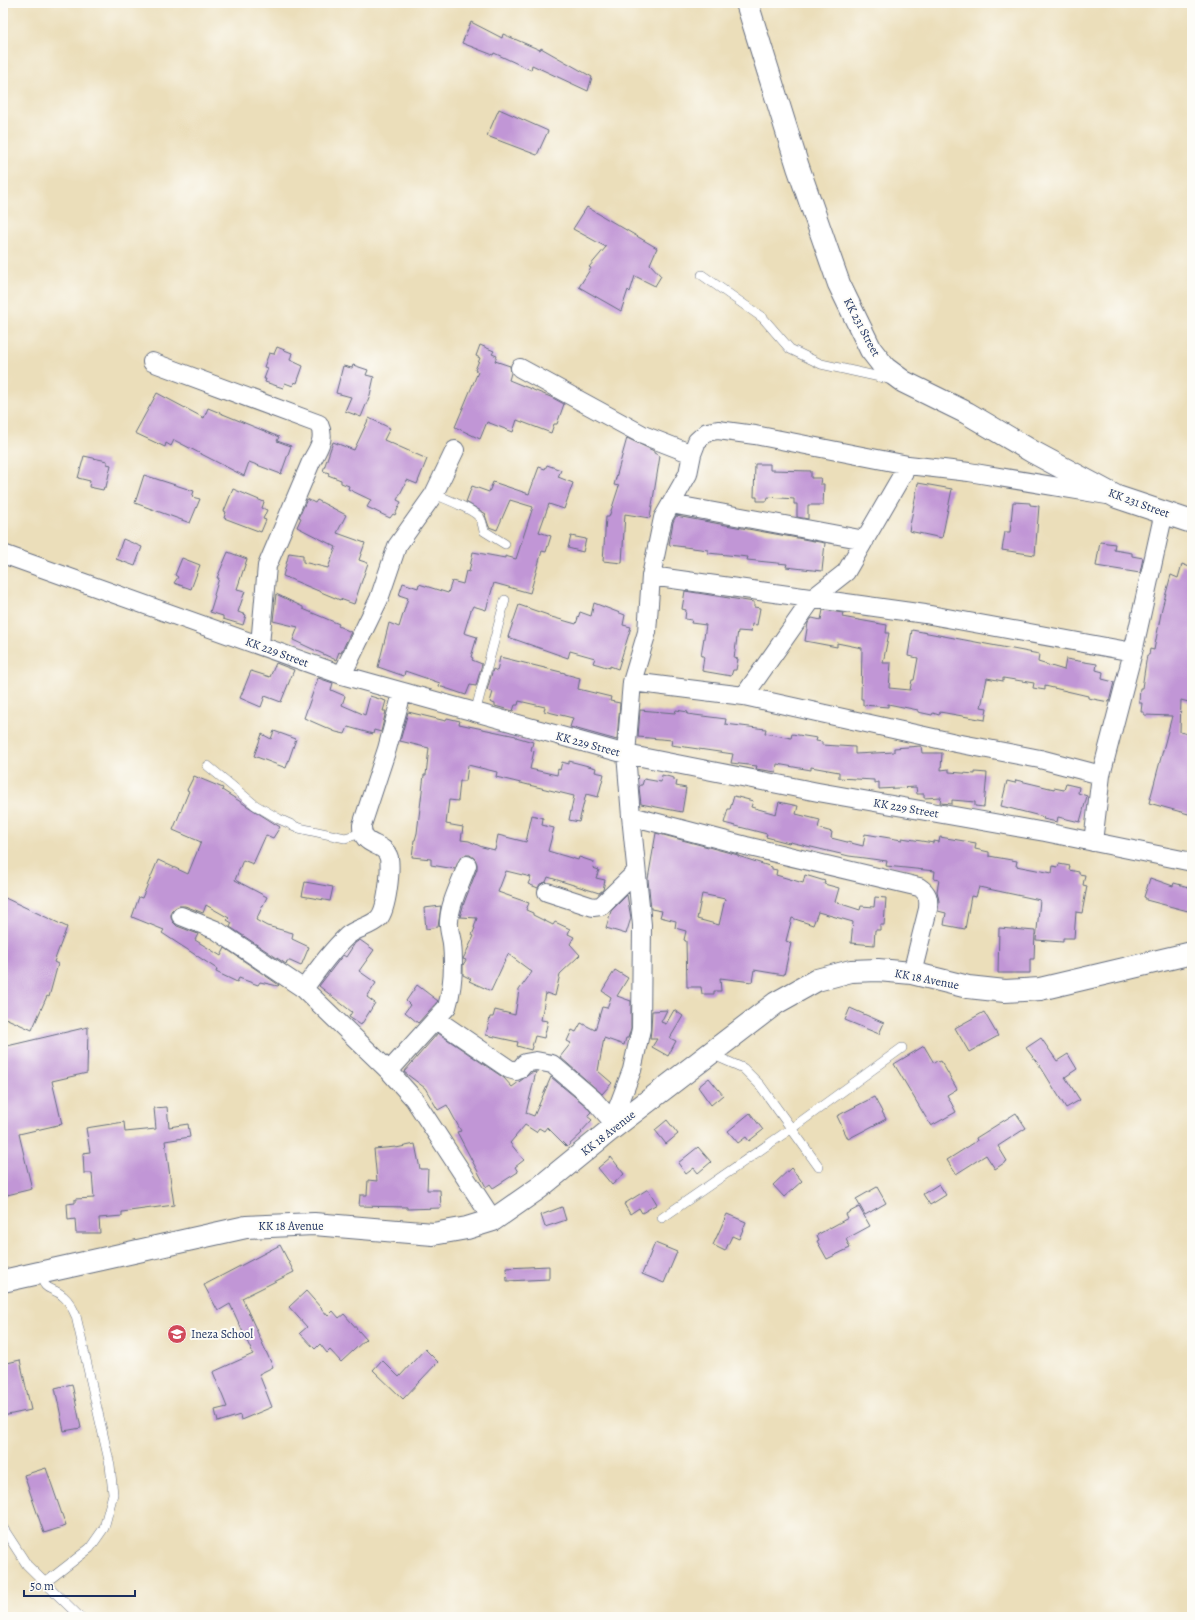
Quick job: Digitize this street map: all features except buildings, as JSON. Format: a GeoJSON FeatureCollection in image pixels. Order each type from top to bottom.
{"type":"FeatureCollection","features":[{"type":"Feature","properties":{"kind":"main road","name":"KK 231 Street"},"geometry":{"type":"LineString","coordinates":[[747,3],[798,167],[839,284],[871,350],[885,368],[904,382],[968,413],[1033,452],[1117,497],[1192,522]]}},
{"type":"Feature","properties":{"kind":"main road","name":"KK 18 Avenue"},"geometry":{"type":"LineString","coordinates":[[3,1281],[41,1274],[246,1227],[314,1224],[433,1234],[467,1228],[493,1220],[539,1188],[611,1126],[711,1054],[776,1004],[816,980],[851,971],[878,970],[912,973],[968,987],[1005,992],[1040,989],[1192,953]]}},
{"type":"Feature","properties":{"kind":"street"},"geometry":{"type":"LineString","coordinates":[[152,362],[319,424],[323,432],[320,446],[311,462],[268,566],[260,645]]}},
{"type":"Feature","properties":{"kind":"street"},"geometry":{"type":"LineString","coordinates":[[520,368],[643,436],[692,454]]}},
{"type":"Feature","properties":{"kind":"street"},"geometry":{"type":"LineString","coordinates":[[611,1126],[632,1070],[641,1029],[642,925],[626,754],[632,682],[647,632],[651,576],[663,518],[688,474],[692,454],[697,441],[707,432],[718,430],[755,435],[908,465],[969,472],[1117,497]]}},
{"type":"Feature","properties":{"kind":"street"},"geometry":{"type":"LineString","coordinates":[[342,675],[379,599],[397,546],[434,494],[455,450]]}},
{"type":"Feature","properties":{"kind":"street"},"geometry":{"type":"LineString","coordinates":[[744,696],[813,598],[846,572],[908,465]]}},
{"type":"Feature","properties":{"kind":"street"},"geometry":{"type":"LineString","coordinates":[[671,504],[865,540]]}},
{"type":"Feature","properties":{"kind":"street"},"geometry":{"type":"LineString","coordinates":[[1094,842],[1101,775],[1133,652],[1164,512]]}},
{"type":"Feature","properties":{"kind":"street","name":"KK 229 Street"},"geometry":{"type":"LineString","coordinates":[[3,554],[260,645],[296,660],[342,675],[402,693],[626,754],[818,792],[1094,842],[1192,862]]}},
{"type":"Feature","properties":{"kind":"street"},"geometry":{"type":"LineString","coordinates":[[651,576],[925,614],[1133,652]]}},
{"type":"Feature","properties":{"kind":"street"},"geometry":{"type":"LineString","coordinates":[[632,682],[744,696],[956,743],[1040,759],[1101,775]]}},
{"type":"Feature","properties":{"kind":"street"},"geometry":{"type":"LineString","coordinates":[[304,989],[322,964],[348,936],[370,924],[379,917],[384,909],[388,885],[389,858],[382,848],[366,840],[362,833],[362,825],[387,749],[402,693]]}},
{"type":"Feature","properties":{"kind":"street"},"geometry":{"type":"LineString","coordinates":[[631,816],[746,846],[919,887],[925,892],[929,899],[928,909],[912,973]]}},
{"type":"Feature","properties":{"kind":"street"},"geometry":{"type":"LineString","coordinates":[[389,1071],[437,1020],[447,1007],[450,996],[453,960],[448,923],[450,910],[467,865]]}},
{"type":"Feature","properties":{"kind":"street"},"geometry":{"type":"LineString","coordinates":[[548,892],[593,907],[601,906],[636,872]]}},
{"type":"Feature","properties":{"kind":"street"},"geometry":{"type":"LineString","coordinates":[[181,916],[216,930],[304,989],[389,1071],[414,1099],[493,1220]]}},
{"type":"Feature","properties":{"kind":"street"},"geometry":{"type":"LineString","coordinates":[[437,1020],[509,1069],[516,1071],[525,1063],[536,1061],[552,1064],[593,1099],[611,1126]]}},
{"type":"Feature","properties":{"kind":"lane"},"geometry":{"type":"LineString","coordinates":[[702,275],[763,318],[790,349],[821,364],[904,382]]}},
{"type":"Feature","properties":{"kind":"lane"},"geometry":{"type":"LineString","coordinates":[[434,494],[457,504],[477,516],[481,519],[484,531],[505,544]]}},
{"type":"Feature","properties":{"kind":"lane"},"geometry":{"type":"LineString","coordinates":[[475,713],[506,600]]}},
{"type":"Feature","properties":{"kind":"lane"},"geometry":{"type":"LineString","coordinates":[[208,766],[255,805],[279,819],[299,828],[345,838],[362,833]]}},
{"type":"Feature","properties":{"kind":"lane"},"geometry":{"type":"LineString","coordinates":[[662,1218],[792,1128],[902,1048]]}},
{"type":"Feature","properties":{"kind":"lane"},"geometry":{"type":"LineString","coordinates":[[711,1054],[743,1068],[760,1084],[819,1167]]}},
{"type":"Feature","properties":{"kind":"lane"},"geometry":{"type":"LineString","coordinates":[[41,1274],[44,1285],[47,1288],[55,1290],[64,1297],[76,1316],[110,1465],[113,1494],[104,1528],[90,1548],[45,1583]]}},
{"type":"Feature","properties":{"kind":"lane"},"geometry":{"type":"LineString","coordinates":[[3,1528],[27,1565],[80,1617]]}},
{"type":"Feature","properties":{"kind":"place","name":"Ineza School"},"geometry":{"type":"Point","coordinates":[177,1334]}}]}
